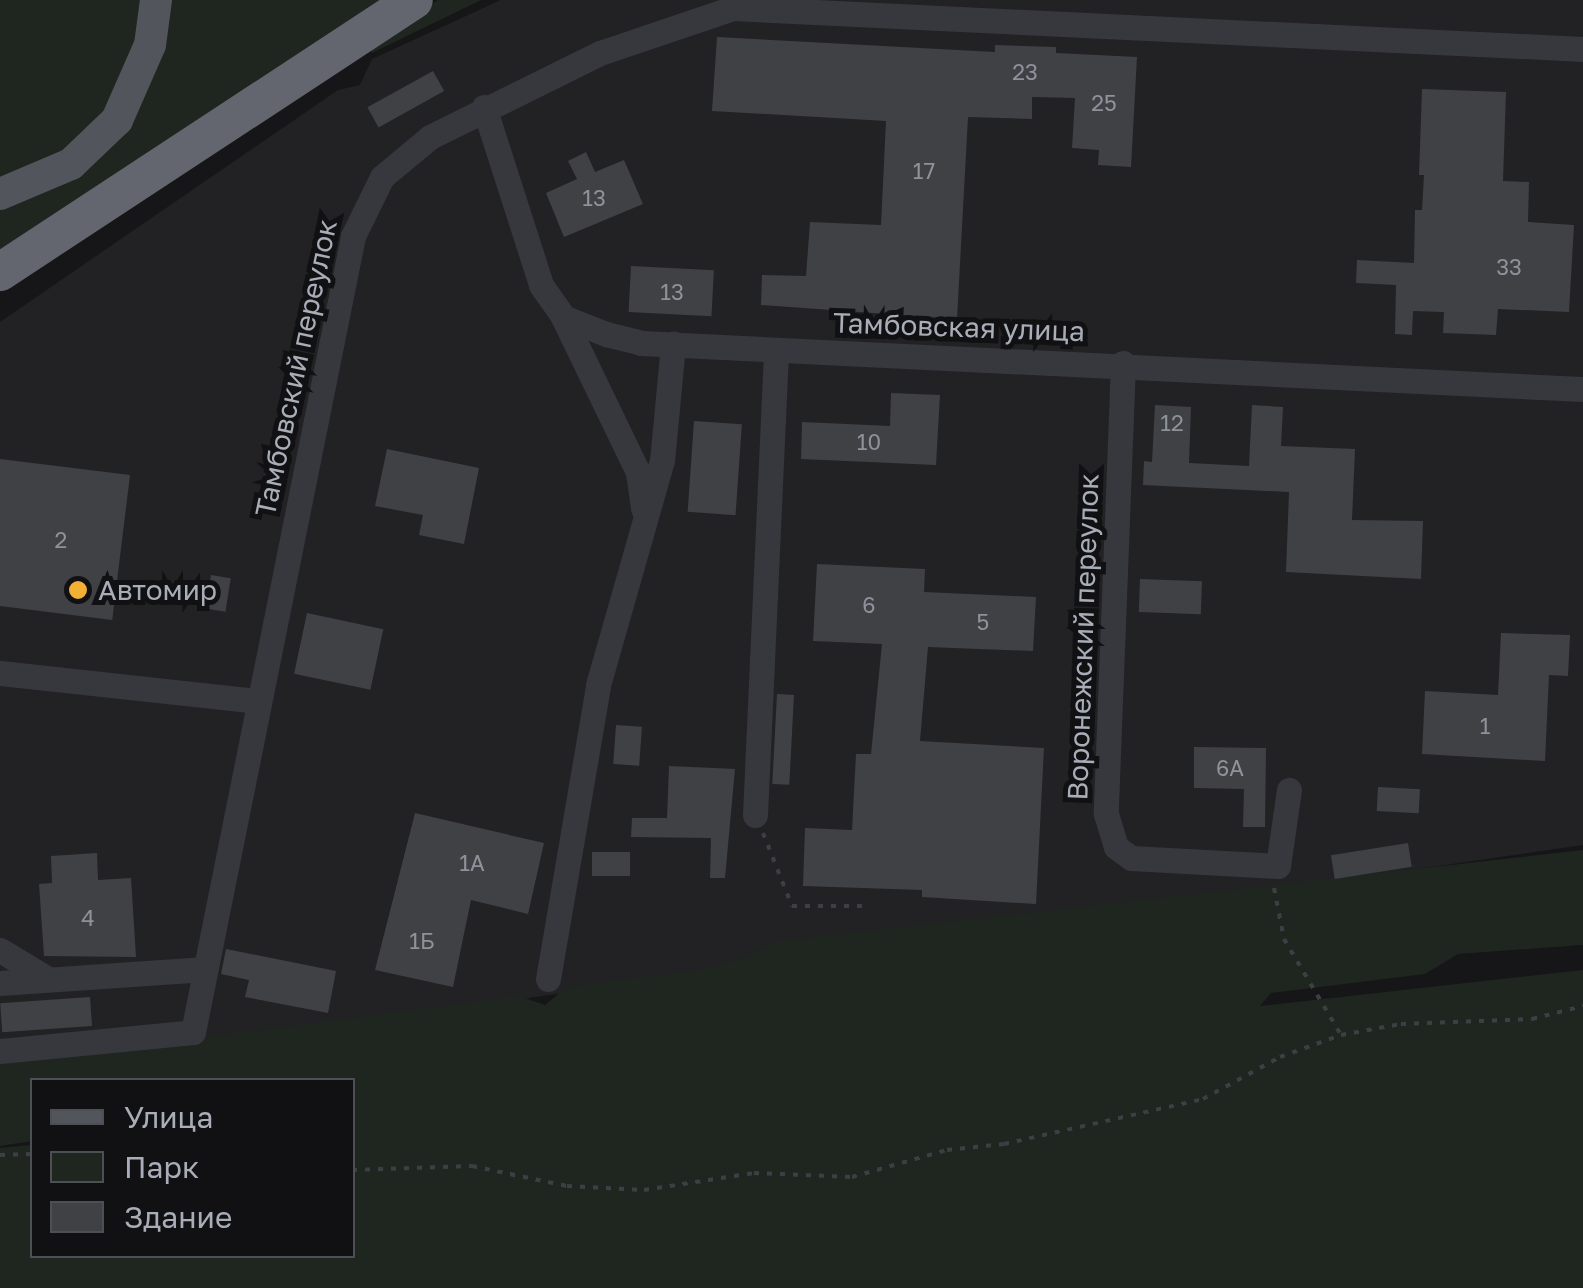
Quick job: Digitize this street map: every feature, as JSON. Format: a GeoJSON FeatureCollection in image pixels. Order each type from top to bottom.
{"type":"FeatureCollection","features":[{"type":"Feature","properties":{"kind":"highway"},"geometry":{"type":"LineString","coordinates":[[0,272],[414,0]]}},
{"type":"Feature","properties":{"kind":"main road"},"geometry":{"type":"LineString","coordinates":[[0,194],[71,164],[116,120],[150,45],[156,0]]}},
{"type":"Feature","properties":{"kind":"street","name":"Тамбовский переулок"},"geometry":{"type":"LineString","coordinates":[[0,1051],[193,1032],[358,220],[382,177],[410,150],[484,107],[681,23],[733,8],[776,5],[1583,49]]}},
{"type":"Feature","properties":{"kind":"street"},"geometry":{"type":"LineString","coordinates":[[484,107],[530,264],[562,317],[638,472],[643,519]]}},
{"type":"Feature","properties":{"kind":"street","name":"Тамбовская улица"},"geometry":{"type":"LineString","coordinates":[[562,317],[641,343],[1123,363],[1583,389]]}},
{"type":"Feature","properties":{"kind":"street"},"geometry":{"type":"LineString","coordinates":[[548,980],[591,716],[662,461],[673,344]]}},
{"type":"Feature","properties":{"kind":"street"},"geometry":{"type":"LineString","coordinates":[[754,815],[776,350]]}},
{"type":"Feature","properties":{"kind":"street","name":"Воронежский переулок"},"geometry":{"type":"LineString","coordinates":[[1123,363],[1106,814],[1116,847],[1131,858],[1218,860],[1264,869]]}},
{"type":"Feature","properties":{"kind":"street"},"geometry":{"type":"LineString","coordinates":[[0,672],[258,701]]}},
{"type":"Feature","properties":{"kind":"street"},"geometry":{"type":"LineString","coordinates":[[1264,869],[1282,858],[1289,790]]}},
{"type":"Feature","properties":{"kind":"street"},"geometry":{"type":"LineString","coordinates":[[0,950],[25,970],[51,980]]}},
{"type":"Feature","properties":{"kind":"street"},"geometry":{"type":"LineString","coordinates":[[0,983],[206,969]]}},
{"type":"Feature","properties":{"kind":"path"},"geometry":{"type":"LineString","coordinates":[[754,815],[792,906],[867,906]]}},
{"type":"Feature","properties":{"kind":"path"},"geometry":{"type":"LineString","coordinates":[[1264,869],[1284,939],[1341,1035]]}},
{"type":"Feature","properties":{"kind":"path"},"geometry":{"type":"LineString","coordinates":[[355,1170],[472,1166],[567,1186],[644,1190],[754,1173],[852,1176],[947,1150],[1004,1144],[1203,1099],[1280,1057],[1341,1035],[1401,1024],[1532,1019],[1583,1006]]}},
{"type":"Feature","properties":{"kind":"path"},"geometry":{"type":"LineString","coordinates":[[0,1156],[30,1154]]}},
{"type":"Feature","properties":{"kind":"shaded area"},"geometry":{"type":"Polygon","coordinates":[[[501,0],[1583,0],[1583,845],[171,1050],[0,1068],[0,322],[338,90],[360,85],[372,59],[501,0]]]}},
{"type":"Feature","properties":{"kind":"green space"},"geometry":{"type":"Polygon","coordinates":[[[0,0],[390,0],[0,263],[0,0]]]}},
{"type":"Feature","properties":{"kind":"green space"},"geometry":{"type":"Polygon","coordinates":[[[438,0],[481,0],[372,53],[366,45],[438,0]]]}},
{"type":"Feature","properties":{"kind":"green space"},"geometry":{"type":"Polygon","coordinates":[[[1583,850],[1583,945],[1458,954],[1425,974],[1271,993],[1260,1006],[1583,970],[1583,1288],[0,1288],[0,1148],[30,1145],[30,1258],[355,1258],[355,1078],[30,1078],[30,1141],[0,1146],[0,1064],[519,996],[545,1005],[567,987],[719,967],[779,941],[1583,850]]]}},
{"type":"Feature","properties":{"kind":"building"},"geometry":{"type":"Polygon","coordinates":[[[717,37],[995,52],[995,45],[1056,47],[1056,53],[1137,57],[1131,167],[1098,165],[1099,150],[1072,148],[1075,98],[1032,97],[1032,119],[968,117],[957,319],[761,305],[762,275],[806,276],[810,222],[881,225],[886,121],[712,111],[717,37]]]}},
{"type":"Feature","properties":{"kind":"building"},"geometry":{"type":"Polygon","coordinates":[[[433,71],[444,91],[379,127],[367,107],[433,71]]]}},
{"type":"Feature","properties":{"kind":"building"},"geometry":{"type":"Polygon","coordinates":[[[1422,89],[1506,92],[1503,181],[1529,182],[1528,222],[1574,225],[1569,312],[1498,309],[1496,335],[1443,333],[1444,312],[1413,311],[1412,335],[1395,334],[1396,285],[1356,283],[1357,260],[1414,263],[1415,210],[1422,210],[1424,175],[1419,175],[1422,89]]]}},
{"type":"Feature","properties":{"kind":"building"},"geometry":{"type":"Polygon","coordinates":[[[586,152],[595,172],[624,160],[643,204],[564,237],[546,193],[577,179],[568,161],[586,152]]]}},
{"type":"Feature","properties":{"kind":"building"},"geometry":{"type":"Polygon","coordinates":[[[631,266],[714,270],[711,316],[629,312],[631,266]]]}},
{"type":"Feature","properties":{"kind":"building"},"geometry":{"type":"Polygon","coordinates":[[[891,393],[940,395],[936,465],[801,459],[802,422],[890,426],[891,393]]]}},
{"type":"Feature","properties":{"kind":"building"},"geometry":{"type":"Polygon","coordinates":[[[1155,405],[1191,407],[1189,463],[1249,466],[1252,405],[1283,407],[1281,446],[1355,449],[1352,520],[1423,521],[1421,579],[1286,572],[1289,492],[1143,485],[1144,461],[1152,462],[1155,405]]]}},
{"type":"Feature","properties":{"kind":"building"},"geometry":{"type":"Polygon","coordinates":[[[694,421],[742,424],[736,515],[688,512],[694,421]]]}},
{"type":"Feature","properties":{"kind":"building"},"geometry":{"type":"Polygon","coordinates":[[[387,449],[479,468],[464,544],[419,535],[423,515],[375,506],[387,449]]]}},
{"type":"Feature","properties":{"kind":"building"},"geometry":{"type":"Polygon","coordinates":[[[0,459],[130,475],[112,620],[0,606],[0,459]]]}},
{"type":"Feature","properties":{"kind":"building"},"geometry":{"type":"Polygon","coordinates":[[[817,564],[925,569],[924,592],[1036,597],[1033,651],[928,647],[920,741],[1044,748],[1036,904],[922,897],[922,890],[803,886],[805,828],[852,830],[856,754],[871,754],[882,644],[813,641],[817,564]]]}},
{"type":"Feature","properties":{"kind":"building"},"geometry":{"type":"Polygon","coordinates":[[[211,575],[231,578],[225,612],[206,609],[211,575]]]}},
{"type":"Feature","properties":{"kind":"building"},"geometry":{"type":"Polygon","coordinates":[[[1140,579],[1202,581],[1201,614],[1139,612],[1140,579]]]}},
{"type":"Feature","properties":{"kind":"building"},"geometry":{"type":"Polygon","coordinates":[[[307,613],[383,629],[370,690],[294,674],[307,613]]]}},
{"type":"Feature","properties":{"kind":"building"},"geometry":{"type":"Polygon","coordinates":[[[1501,633],[1570,635],[1568,676],[1549,675],[1545,761],[1422,754],[1425,691],[1498,695],[1501,633]]]}},
{"type":"Feature","properties":{"kind":"building"},"geometry":{"type":"Polygon","coordinates":[[[777,694],[794,695],[789,785],[772,784],[777,694]]]}},
{"type":"Feature","properties":{"kind":"building"},"geometry":{"type":"Polygon","coordinates":[[[616,725],[642,727],[639,766],[613,764],[616,725]]]}},
{"type":"Feature","properties":{"kind":"building"},"geometry":{"type":"Polygon","coordinates":[[[1194,747],[1266,748],[1265,827],[1243,827],[1244,789],[1194,788],[1194,747]]]}},
{"type":"Feature","properties":{"kind":"building"},"geometry":{"type":"Polygon","coordinates":[[[669,766],[735,769],[725,878],[710,878],[711,838],[631,837],[632,818],[667,818],[669,766]]]}},
{"type":"Feature","properties":{"kind":"building"},"geometry":{"type":"Polygon","coordinates":[[[1378,787],[1420,789],[1419,813],[1377,811],[1378,787]]]}},
{"type":"Feature","properties":{"kind":"building"},"geometry":{"type":"Polygon","coordinates":[[[415,813],[544,843],[528,914],[471,900],[453,987],[375,970],[415,813]]]}},
{"type":"Feature","properties":{"kind":"building"},"geometry":{"type":"Polygon","coordinates":[[[1408,843],[1412,867],[1335,879],[1331,855],[1408,843]]]}},
{"type":"Feature","properties":{"kind":"building"},"geometry":{"type":"Polygon","coordinates":[[[592,852],[630,852],[630,876],[592,876],[592,852]]]}},
{"type":"Feature","properties":{"kind":"building"},"geometry":{"type":"Polygon","coordinates":[[[97,853],[98,880],[131,878],[136,957],[44,956],[39,884],[52,883],[51,856],[97,853]]]}},
{"type":"Feature","properties":{"kind":"building"},"geometry":{"type":"Polygon","coordinates":[[[226,949],[336,971],[328,1013],[245,997],[249,980],[221,974],[226,949]]]}},
{"type":"Feature","properties":{"kind":"building"},"geometry":{"type":"Polygon","coordinates":[[[90,997],[92,1026],[2,1032],[0,1003],[90,997]]]}},
{"type":"Feature","properties":{"kind":"place","name":"Автомир"},"geometry":{"type":"Point","coordinates":[78,590]}}]}
